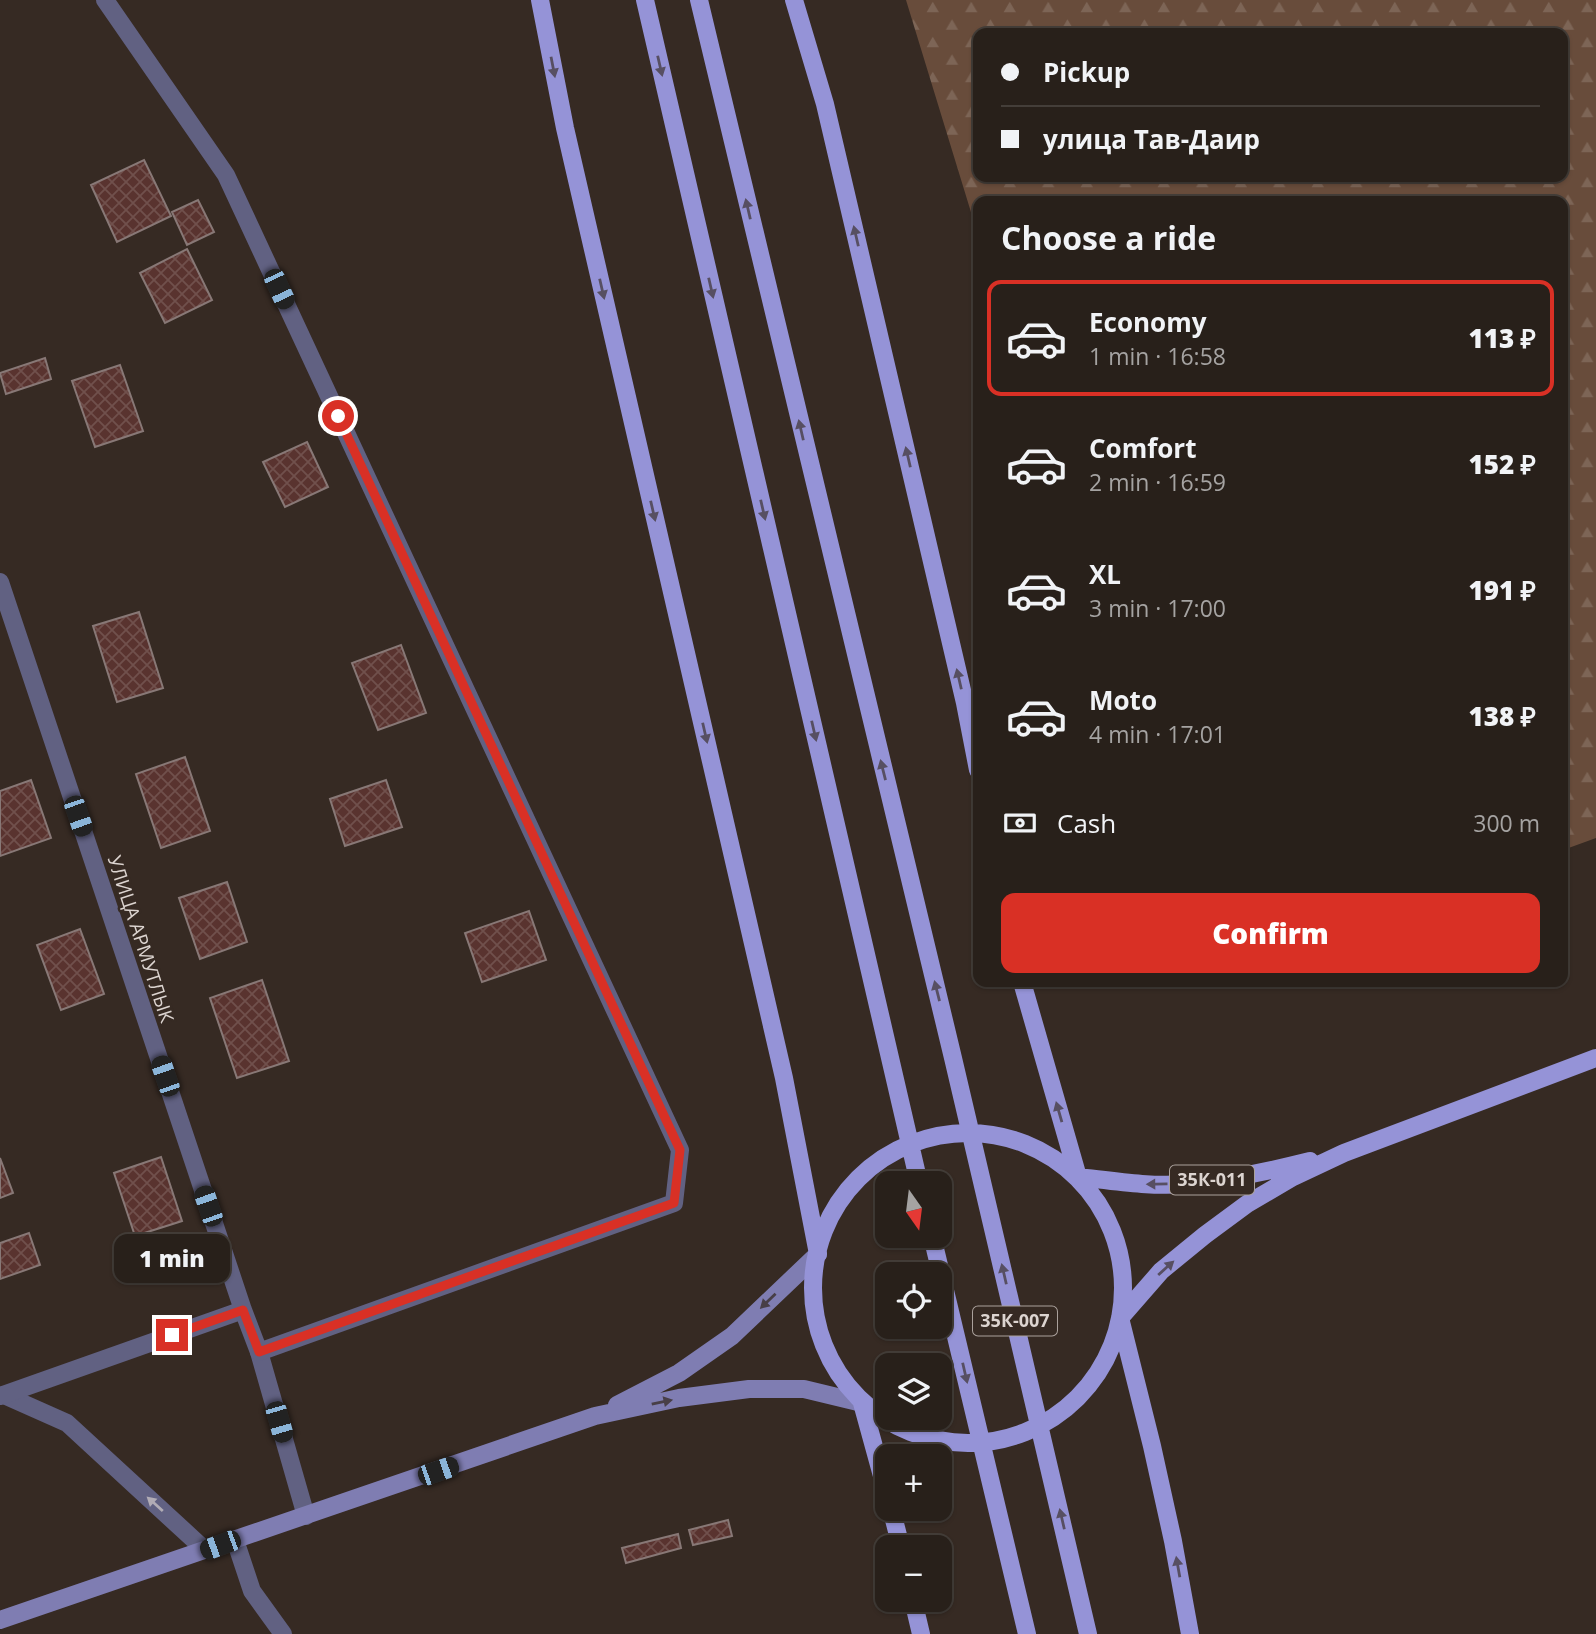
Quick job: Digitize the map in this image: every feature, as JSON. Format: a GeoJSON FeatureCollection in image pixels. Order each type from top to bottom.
{"type":"FeatureCollection","features":[{"type":"Feature","properties":{"kind":"main road"},"geometry":{"type":"LineString","coordinates":[[540,0],[565,128],[784,1078],[817,1254]]}},
{"type":"Feature","properties":{"kind":"main road"},"geometry":{"type":"LineString","coordinates":[[645,0],[916,1171]]}},
{"type":"Feature","properties":{"kind":"main road","name":"35К-007"},"geometry":{"type":"LineString","coordinates":[[699,0],[1088,1634]]}},
{"type":"Feature","properties":{"kind":"main road"},"geometry":{"type":"LineString","coordinates":[[794,0],[825,104],[973,744]]}},
{"type":"Feature","properties":{"kind":"main road"},"geometry":{"type":"LineString","coordinates":[[1023,987],[1078,1177]]}},
{"type":"Feature","properties":{"kind":"main road","name":"35К-011"},"geometry":{"type":"LineString","coordinates":[[1078,1177],[1144,1184],[1186,1184],[1266,1172],[1344,1153],[1596,1058]]}},
{"type":"Feature","properties":{"kind":"main road"},"geometry":{"type":"LineString","coordinates":[[943,1134],[996,1135],[1046,1153],[1078,1177],[1105,1214],[1121,1258],[1123,1304],[1116,1336],[1098,1373],[1072,1403],[1039,1426],[1001,1440],[961,1443],[921,1436],[885,1420],[862,1403],[833,1367],[816,1325],[812,1279],[823,1230],[851,1184],[893,1151],[943,1134]]}},
{"type":"Feature","properties":{"kind":"main road"},"geometry":{"type":"LineString","coordinates":[[1120,1318],[1161,1271],[1205,1235],[1259,1197],[1293,1177],[1344,1153]]}},
{"type":"Feature","properties":{"kind":"main road","name":"35К-007"},"geometry":{"type":"LineString","coordinates":[[935,1248],[1027,1634]]}},
{"type":"Feature","properties":{"kind":"main road"},"geometry":{"type":"LineString","coordinates":[[595,1416],[679,1373],[732,1336],[817,1254]]}},
{"type":"Feature","properties":{"kind":"main road"},"geometry":{"type":"LineString","coordinates":[[1120,1318],[1170,1528],[1190,1634]]}},
{"type":"Feature","properties":{"kind":"main road"},"geometry":{"type":"LineString","coordinates":[[0,1620],[595,1416],[678,1398],[749,1388],[804,1389],[862,1403]]}},
{"type":"Feature","properties":{"kind":"main road"},"geometry":{"type":"LineString","coordinates":[[862,1403],[875,1450]]}},
{"type":"Feature","properties":{"kind":"main road"},"geometry":{"type":"LineString","coordinates":[[916,1612],[921,1634]]}},
{"type":"Feature","properties":{"kind":"street"},"geometry":{"type":"LineString","coordinates":[[105,0],[226,175],[680,1150],[674,1203],[259,1352]]}},
{"type":"Feature","properties":{"kind":"street","name":"УЛИЦА АРМУТЛЫК"},"geometry":{"type":"LineString","coordinates":[[0,582],[259,1352],[306,1516]]}},
{"type":"Feature","properties":{"kind":"street"},"geometry":{"type":"LineString","coordinates":[[2,1395],[243,1310]]}},
{"type":"Feature","properties":{"kind":"street"},"geometry":{"type":"LineString","coordinates":[[2,1395],[67,1423],[205,1550]]}},
{"type":"Feature","properties":{"kind":"street"},"geometry":{"type":"LineString","coordinates":[[235,1540],[252,1591],[283,1634]]}},
{"type":"Feature","properties":{"kind":"green space"},"geometry":{"type":"Polygon","coordinates":[[[906,0],[1596,0],[1596,838],[1568,848],[1568,196],[973,196],[973,219],[906,0]]]}},
{"type":"Feature","properties":{"kind":"building"},"geometry":{"type":"Polygon","coordinates":[[[144,160],[171,216],[117,242],[91,185],[144,160]]]}},
{"type":"Feature","properties":{"kind":"building"},"geometry":{"type":"Polygon","coordinates":[[[198,200],[214,232],[187,245],[172,212],[198,200]]]}},
{"type":"Feature","properties":{"kind":"building"},"geometry":{"type":"Polygon","coordinates":[[[187,249],[212,300],[165,323],[140,273],[187,249]]]}},
{"type":"Feature","properties":{"kind":"building"},"geometry":{"type":"Polygon","coordinates":[[[45,358],[51,379],[6,394],[0,373],[45,358]]]}},
{"type":"Feature","properties":{"kind":"building"},"geometry":{"type":"Polygon","coordinates":[[[120,365],[143,431],[95,447],[72,381],[120,365]]]}},
{"type":"Feature","properties":{"kind":"building"},"geometry":{"type":"Polygon","coordinates":[[[307,442],[328,487],[285,507],[263,462],[307,442]]]}},
{"type":"Feature","properties":{"kind":"building"},"geometry":{"type":"Polygon","coordinates":[[[139,612],[163,688],[117,702],[93,626],[139,612]]]}},
{"type":"Feature","properties":{"kind":"building"},"geometry":{"type":"Polygon","coordinates":[[[401,645],[426,713],[378,730],[352,663],[401,645]]]}},
{"type":"Feature","properties":{"kind":"building"},"geometry":{"type":"Polygon","coordinates":[[[185,757],[210,831],[161,848],[136,774],[185,757]]]}},
{"type":"Feature","properties":{"kind":"building"},"geometry":{"type":"Polygon","coordinates":[[[31,780],[51,838],[0,856],[0,791],[31,780]]]}},
{"type":"Feature","properties":{"kind":"building"},"geometry":{"type":"Polygon","coordinates":[[[386,780],[402,827],[345,846],[330,799],[386,780]]]}},
{"type":"Feature","properties":{"kind":"building"},"geometry":{"type":"Polygon","coordinates":[[[227,882],[247,942],[200,959],[179,898],[227,882]]]}},
{"type":"Feature","properties":{"kind":"building"},"geometry":{"type":"Polygon","coordinates":[[[529,911],[546,960],[482,982],[465,933],[529,911]]]}},
{"type":"Feature","properties":{"kind":"building"},"geometry":{"type":"Polygon","coordinates":[[[80,929],[104,994],[61,1010],[37,945],[80,929]]]}},
{"type":"Feature","properties":{"kind":"building"},"geometry":{"type":"Polygon","coordinates":[[[262,980],[289,1061],[237,1078],[210,998],[262,980]]]}},
{"type":"Feature","properties":{"kind":"building"},"geometry":{"type":"Polygon","coordinates":[[[161,1157],[182,1221],[135,1236],[114,1173],[161,1157]]]}},
{"type":"Feature","properties":{"kind":"building"},"geometry":{"type":"Polygon","coordinates":[[[0,1158],[13,1193],[0,1198],[0,1158]]]}},
{"type":"Feature","properties":{"kind":"building"},"geometry":{"type":"Polygon","coordinates":[[[29,1233],[40,1265],[0,1279],[0,1243],[29,1233]]]}},
{"type":"Feature","properties":{"kind":"building"},"geometry":{"type":"Polygon","coordinates":[[[728,1520],[732,1536],[693,1545],[689,1530],[728,1520]]]}},
{"type":"Feature","properties":{"kind":"building"},"geometry":{"type":"Polygon","coordinates":[[[678,1534],[681,1548],[626,1563],[622,1548],[678,1534]]]}},
{"type":"Feature","properties":{"kind":"route"},"geometry":{"type":"LineString","coordinates":[[172,1335],[243,1310],[259,1352],[674,1203],[680,1150],[338,416]]}}]}
